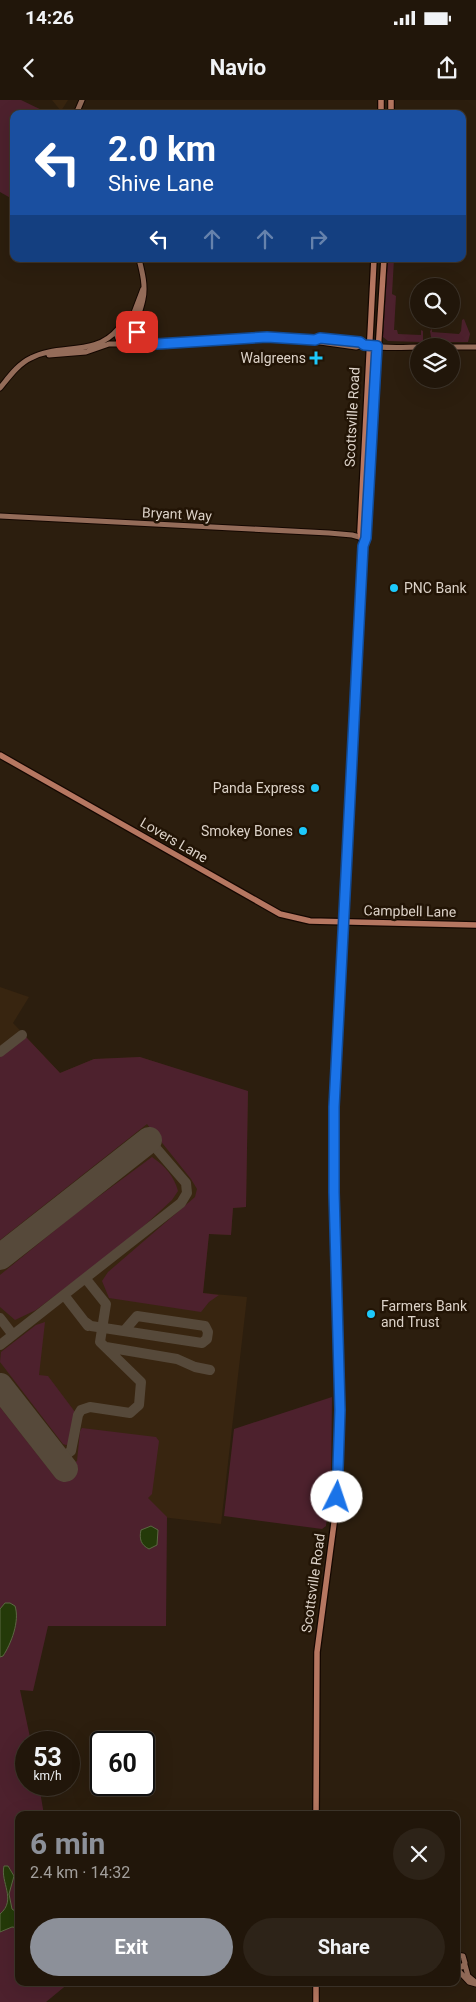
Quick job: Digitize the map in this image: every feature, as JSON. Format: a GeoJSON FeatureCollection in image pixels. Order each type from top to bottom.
{"type":"FeatureCollection","features":[{"type":"Feature","properties":{"kind":"main road"},"geometry":{"type":"LineString","coordinates":[[132,344],[136,340],[137,317],[144,297],[140,262]]}},
{"type":"Feature","properties":{"kind":"main road","name":"Scottsville Road"},"geometry":{"type":"LineString","coordinates":[[316,1811],[317,1652],[336,1508],[340,1454],[340,1385],[333,1142],[363,546],[366,345],[374,262]]}},
{"type":"Feature","properties":{"kind":"main road","name":"Scottsville Road"},"geometry":{"type":"LineString","coordinates":[[363,535],[384,262]]}},
{"type":"Feature","properties":{"kind":"main road"},"geometry":{"type":"LineString","coordinates":[[0,388],[25,361],[40,354],[98,344],[111,336],[119,327],[132,318],[143,288]]}},
{"type":"Feature","properties":{"kind":"main road"},"geometry":{"type":"LineString","coordinates":[[119,327],[128,324],[143,338],[154,344]]}},
{"type":"Feature","properties":{"kind":"main road"},"geometry":{"type":"LineString","coordinates":[[119,327],[116,337],[122,344]]}},
{"type":"Feature","properties":{"kind":"main road"},"geometry":{"type":"LineString","coordinates":[[40,354],[78,353],[94,350],[108,344],[154,344],[267,337],[315,340],[356,347],[366,345],[410,347]]}},
{"type":"Feature","properties":{"kind":"main road"},"geometry":{"type":"LineString","coordinates":[[460,347],[476,347]]}},
{"type":"Feature","properties":{"kind":"main road","name":"Bryant Way"},"geometry":{"type":"LineString","coordinates":[[0,516],[363,535]]}},
{"type":"Feature","properties":{"kind":"main road","name":"Lovers Lane"},"geometry":{"type":"LineString","coordinates":[[0,755],[267,908],[296,919],[343,922]]}},
{"type":"Feature","properties":{"kind":"main road","name":"Campbell Lane"},"geometry":{"type":"LineString","coordinates":[[343,922],[476,925]]}},
{"type":"Feature","properties":{"kind":"main road"},"geometry":{"type":"LineString","coordinates":[[460,1956],[463,1956],[468,1976],[476,1983]]}},
{"type":"Feature","properties":{"kind":"main road"},"geometry":{"type":"LineString","coordinates":[[460,1968],[465,1964]]}},
{"type":"Feature","properties":{"kind":"main road"},"geometry":{"type":"LineString","coordinates":[[460,1973],[469,1982],[476,1983]]}},
{"type":"Feature","properties":{"kind":"main road"},"geometry":{"type":"LineString","coordinates":[[316,1986],[316,2002]]}},
{"type":"Feature","properties":{"kind":"shaded area"},"geometry":{"type":"Polygon","coordinates":[[[0,100],[21,100],[42,110],[10,110],[10,198],[0,192],[0,100]]]}},
{"type":"Feature","properties":{"kind":"shaded area"},"geometry":{"type":"Polygon","coordinates":[[[52,100],[68,100],[60,110],[52,100]]]}},
{"type":"Feature","properties":{"kind":"shaded area"},"geometry":{"type":"Polygon","coordinates":[[[388,262],[394,262],[392,294],[396,296],[394,330],[397,330],[398,334],[421,335],[421,330],[423,331],[423,338],[410,338],[410,342],[388,341],[383,337],[388,262]]]}},
{"type":"Feature","properties":{"kind":"shaded area"},"geometry":{"type":"Polygon","coordinates":[[[464,319],[470,334],[468,342],[460,342],[460,338],[431,338],[430,331],[432,329],[432,332],[459,334],[462,320],[464,319]]]}},
{"type":"Feature","properties":{"kind":"shaded area"},"geometry":{"type":"Polygon","coordinates":[[[0,987],[29,997],[13,1023],[60,1073],[94,1059],[140,1057],[248,1092],[246,1207],[233,1208],[231,1235],[209,1234],[203,1293],[247,1297],[221,1524],[0,1498],[0,987]]]}},
{"type":"Feature","properties":{"kind":"shaded area"},"geometry":{"type":"Polygon","coordinates":[[[26,1037],[60,1073],[94,1059],[140,1057],[248,1091],[246,1207],[233,1208],[231,1235],[209,1234],[203,1293],[219,1295],[209,1302],[201,1312],[109,1298],[102,1281],[108,1272],[195,1197],[197,1189],[191,1179],[147,1124],[0,1240],[0,1057],[26,1037]]]}},
{"type":"Feature","properties":{"kind":"shaded area"},"geometry":{"type":"Polygon","coordinates":[[[152,1157],[165,1168],[174,1181],[178,1191],[172,1200],[131,1238],[36,1310],[15,1320],[0,1307],[0,1275],[75,1214],[152,1157]]]}},
{"type":"Feature","properties":{"kind":"shaded area"},"geometry":{"type":"Polygon","coordinates":[[[45,1322],[39,1375],[48,1376],[75,1412],[70,1444],[66,1445],[63,1444],[0,1362],[1,1352],[36,1325],[45,1322]]]}},
{"type":"Feature","properties":{"kind":"shaded area"},"geometry":{"type":"Polygon","coordinates":[[[332,1397],[331,1483],[326,1526],[322,1529],[224,1516],[234,1429],[332,1397]]]}},
{"type":"Feature","properties":{"kind":"shaded area"},"geometry":{"type":"Polygon","coordinates":[[[0,1407],[55,1477],[77,1461],[80,1431],[82,1428],[156,1437],[159,1441],[152,1494],[148,1498],[167,1517],[166,1626],[48,1626],[33,1691],[20,1690],[29,1731],[15,1731],[15,1796],[41,1796],[43,1811],[15,1811],[15,1986],[65,1986],[46,2002],[0,2002],[0,1407]]]}},
{"type":"Feature","properties":{"kind":"shaded area"},"geometry":{"type":"Polygon","coordinates":[[[151,1526],[158,1530],[157,1545],[149,1549],[142,1544],[140,1533],[141,1530],[151,1526]]]}},
{"type":"Feature","properties":{"kind":"shaded area"},"geometry":{"type":"Polygon","coordinates":[[[5,1603],[15,1606],[16,1625],[9,1645],[3,1656],[0,1657],[0,1609],[5,1603]]]}},
{"type":"Feature","properties":{"kind":"shaded area"},"geometry":{"type":"Polygon","coordinates":[[[4,1866],[8,1866],[14,1876],[9,1894],[12,1909],[15,1911],[15,1927],[0,1932],[0,1914],[5,1909],[8,1897],[3,1872],[4,1866]]]}},
{"type":"Feature","properties":{"kind":"taxiway"},"geometry":{"type":"LineString","coordinates":[[0,1052],[22,1035]]}},
{"type":"Feature","properties":{"kind":"taxiway"},"geometry":{"type":"LineString","coordinates":[[0,1345],[181,1203],[187,1193],[186,1183],[149,1140]]}},
{"type":"Feature","properties":{"kind":"taxiway"},"geometry":{"type":"LineString","coordinates":[[49,1450],[60,1455],[65,1455],[71,1451],[78,1415],[81,1410],[90,1407],[130,1413],[139,1405],[141,1382],[100,1342],[106,1304],[86,1279]]}},
{"type":"Feature","properties":{"kind":"taxiway"},"geometry":{"type":"LineString","coordinates":[[64,1295],[88,1326]]}},
{"type":"Feature","properties":{"kind":"taxiway"},"geometry":{"type":"LineString","coordinates":[[84,1321],[91,1326],[202,1343],[207,1339],[208,1332],[205,1326],[137,1316],[124,1331]]}},
{"type":"Feature","properties":{"kind":"taxiway"},"geometry":{"type":"LineString","coordinates":[[0,1318],[13,1335]]}},
{"type":"Feature","properties":{"kind":"taxiway"},"geometry":{"type":"LineString","coordinates":[[106,1347],[177,1359],[195,1367],[210,1370]]}},
{"type":"Feature","properties":{"kind":"runway"},"geometry":{"type":"LineString","coordinates":[[0,1257],[149,1140]]}},
{"type":"Feature","properties":{"kind":"runway"},"geometry":{"type":"LineString","coordinates":[[0,1386],[65,1469]]}},
{"type":"Feature","properties":{"kind":"place","name":"Walgreens"},"geometry":{"type":"Point","coordinates":[316,358]}},
{"type":"Feature","properties":{"kind":"place","name":"PNC Bank"},"geometry":{"type":"Point","coordinates":[394,588]}},
{"type":"Feature","properties":{"kind":"place","name":"Panda Express"},"geometry":{"type":"Point","coordinates":[315,788]}},
{"type":"Feature","properties":{"kind":"place","name":"Smokey Bones"},"geometry":{"type":"Point","coordinates":[303,831]}},
{"type":"Feature","properties":{"kind":"place","name":"Farmers Bank and Trust"},"geometry":{"type":"Point","coordinates":[371,1314]}},
{"type":"Feature","properties":{"kind":"route"},"geometry":{"type":"LineString","coordinates":[[137,332],[154,344],[277,337],[315,340],[320,338],[360,342],[364,345],[377,346],[366,538],[363,546],[333,1146],[340,1410],[337,1497]]}}]}
